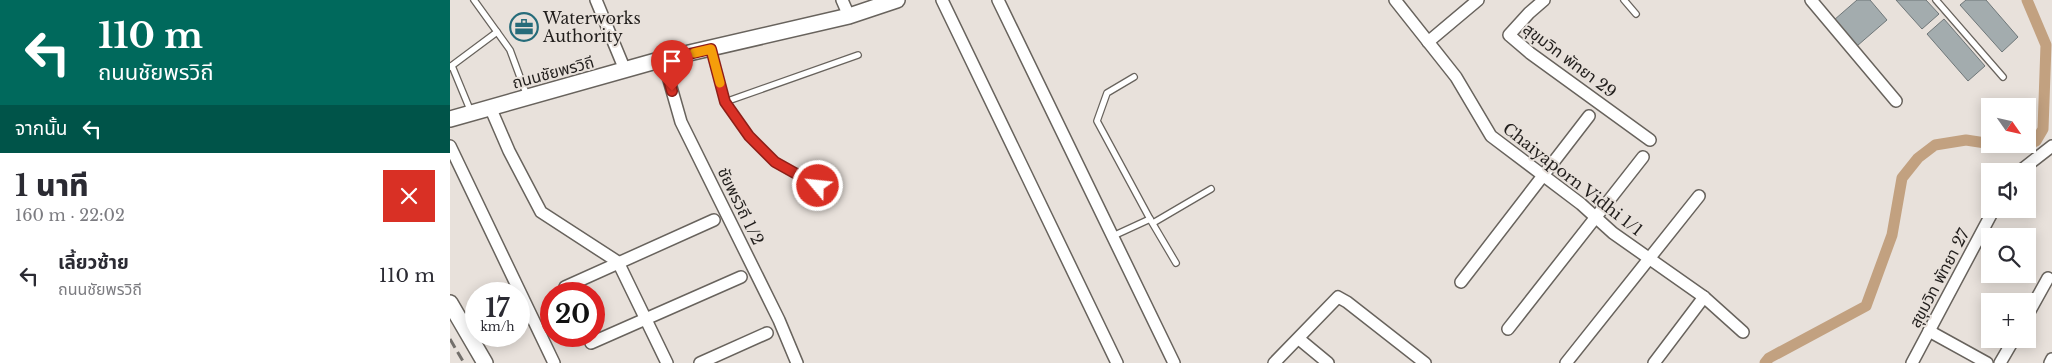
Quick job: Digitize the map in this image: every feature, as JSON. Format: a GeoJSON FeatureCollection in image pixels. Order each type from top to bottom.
{"type":"FeatureCollection","features":[{"type":"Feature","properties":{"kind":"main road","name":"ถนนชัยพรวิถี"},"geometry":{"type":"LineString","coordinates":[[450,119],[663,60],[832,21],[897,0]]}},
{"type":"Feature","properties":{"kind":"main road"},"geometry":{"type":"LineString","coordinates":[[450,303],[485,363]]}},
{"type":"Feature","properties":{"kind":"street"},"geometry":{"type":"LineString","coordinates":[[596,0],[626,70]]}},
{"type":"Feature","properties":{"kind":"street"},"geometry":{"type":"LineString","coordinates":[[842,0],[849,16]]}},
{"type":"Feature","properties":{"kind":"street"},"geometry":{"type":"LineString","coordinates":[[942,0],[1117,363]]}},
{"type":"Feature","properties":{"kind":"street"},"geometry":{"type":"LineString","coordinates":[[998,0],[1174,363]]}},
{"type":"Feature","properties":{"kind":"street","name":"Chaiyaporn Vidhi 1/1"},"geometry":{"type":"LineString","coordinates":[[1395,0],[1456,77],[1491,136],[1512,154],[1545,176],[1613,233],[1704,297],[1743,332]]}},
{"type":"Feature","properties":{"kind":"street"},"geometry":{"type":"LineString","coordinates":[[1428,42],[1478,0]]}},
{"type":"Feature","properties":{"kind":"street","name":"สุขุมวิท พัทยา 29"},"geometry":{"type":"LineString","coordinates":[[1544,0],[1509,35],[1530,53],[1650,140]]}},
{"type":"Feature","properties":{"kind":"street"},"geometry":{"type":"LineString","coordinates":[[1811,0],[1896,101]]}},
{"type":"Feature","properties":{"kind":"street","name":"ชัยพรวิถี 1/2"},"geometry":{"type":"LineString","coordinates":[[663,60],[681,122],[779,320],[797,363]]}},
{"type":"Feature","properties":{"kind":"street"},"geometry":{"type":"LineString","coordinates":[[490,107],[509,151],[541,212],[618,262],[666,363]]}},
{"type":"Feature","properties":{"kind":"street"},"geometry":{"type":"LineString","coordinates":[[1461,282],[1545,176],[1589,116]]}},
{"type":"Feature","properties":{"kind":"street"},"geometry":{"type":"LineString","coordinates":[[450,146],[554,363]]}},
{"type":"Feature","properties":{"kind":"street"},"geometry":{"type":"LineString","coordinates":[[2030,163],[2052,146]]}},
{"type":"Feature","properties":{"kind":"street"},"geometry":{"type":"LineString","coordinates":[[1508,329],[1643,157]]}},
{"type":"Feature","properties":{"kind":"street"},"geometry":{"type":"LineString","coordinates":[[1566,363],[1699,196]]}},
{"type":"Feature","properties":{"kind":"street","name":"สุขุมวิท พัทยา 27"},"geometry":{"type":"LineString","coordinates":[[1912,363],[1989,218]]}},
{"type":"Feature","properties":{"kind":"street"},"geometry":{"type":"LineString","coordinates":[[576,282],[714,220]]}},
{"type":"Feature","properties":{"kind":"street"},"geometry":{"type":"LineString","coordinates":[[605,337],[741,277]]}},
{"type":"Feature","properties":{"kind":"street"},"geometry":{"type":"LineString","coordinates":[[2036,300],[2048,278]]}},
{"type":"Feature","properties":{"kind":"street"},"geometry":{"type":"LineString","coordinates":[[1274,363],[1338,297],[1426,363]]}},
{"type":"Feature","properties":{"kind":"street"},"geometry":{"type":"LineString","coordinates":[[1654,363],[1704,297]]}},
{"type":"Feature","properties":{"kind":"street"},"geometry":{"type":"LineString","coordinates":[[1929,331],[1987,363]]}},
{"type":"Feature","properties":{"kind":"street"},"geometry":{"type":"LineString","coordinates":[[700,363],[767,333]]}},
{"type":"Feature","properties":{"kind":"street"},"geometry":{"type":"LineString","coordinates":[[1299,339],[1328,363]]}},
{"type":"Feature","properties":{"kind":"street"},"geometry":{"type":"LineString","coordinates":[[2000,363],[2009,348]]}},
{"type":"Feature","properties":{"kind":"lane"},"geometry":{"type":"LineString","coordinates":[[474,0],[510,50],[528,98]]}},
{"type":"Feature","properties":{"kind":"lane"},"geometry":{"type":"LineString","coordinates":[[1624,0],[1636,14]]}},
{"type":"Feature","properties":{"kind":"lane"},"geometry":{"type":"LineString","coordinates":[[1936,0],[2003,77]]}},
{"type":"Feature","properties":{"kind":"lane"},"geometry":{"type":"LineString","coordinates":[[471,112],[451,66],[496,32]]}},
{"type":"Feature","properties":{"kind":"lane"},"geometry":{"type":"LineString","coordinates":[[711,49],[725,102],[749,136],[775,162],[818,186]]}},
{"type":"Feature","properties":{"kind":"lane"},"geometry":{"type":"LineString","coordinates":[[725,102],[858,55]]}},
{"type":"Feature","properties":{"kind":"lane"},"geometry":{"type":"LineString","coordinates":[[1134,77],[1107,93],[1097,121],[1176,263]]}},
{"type":"Feature","properties":{"kind":"lane"},"geometry":{"type":"LineString","coordinates":[[1113,236],[1151,221],[1211,189]]}},
{"type":"Feature","properties":{"kind":"building"},"geometry":{"type":"Polygon","coordinates":[[[1857,0],[1870,0],[1887,20],[1857,46],[1834,20],[1857,0]]]}},
{"type":"Feature","properties":{"kind":"building"},"geometry":{"type":"Polygon","coordinates":[[[1896,0],[1926,0],[1939,14],[1922,29],[1896,0]]]}},
{"type":"Feature","properties":{"kind":"building"},"geometry":{"type":"Polygon","coordinates":[[[1966,0],[1986,0],[2018,37],[2002,52],[1960,5],[1966,0]]]}},
{"type":"Feature","properties":{"kind":"building"},"geometry":{"type":"Polygon","coordinates":[[[1944,19],[1985,66],[1968,81],[1927,34],[1944,19]]]}},
{"type":"Feature","properties":{"kind":"waterway"},"geometry":{"type":"LineString","coordinates":[[1765,363],[1769,358],[1866,306],[1892,235],[1902,178],[1918,158],[1935,145],[1966,140],[2005,146],[2025,146],[2036,141],[2043,129],[2046,45],[2027,0]]}},
{"type":"Feature","properties":{"kind":"railway"},"geometry":{"type":"LineString","coordinates":[[450,339],[464,363]]}},
{"type":"Feature","properties":{"kind":"slow traffic"},"geometry":{"type":"LineString","coordinates":[[694,53],[711,49],[720,83]]}},
{"type":"Feature","properties":{"kind":"place","name":"Waterworks Authority"},"geometry":{"type":"Point","coordinates":[524,27]}},
{"type":"Feature","properties":{"kind":"route"},"geometry":{"type":"LineString","coordinates":[[672,91],[663,60],[711,49],[725,102],[749,136],[775,162],[818,186]]}}]}
